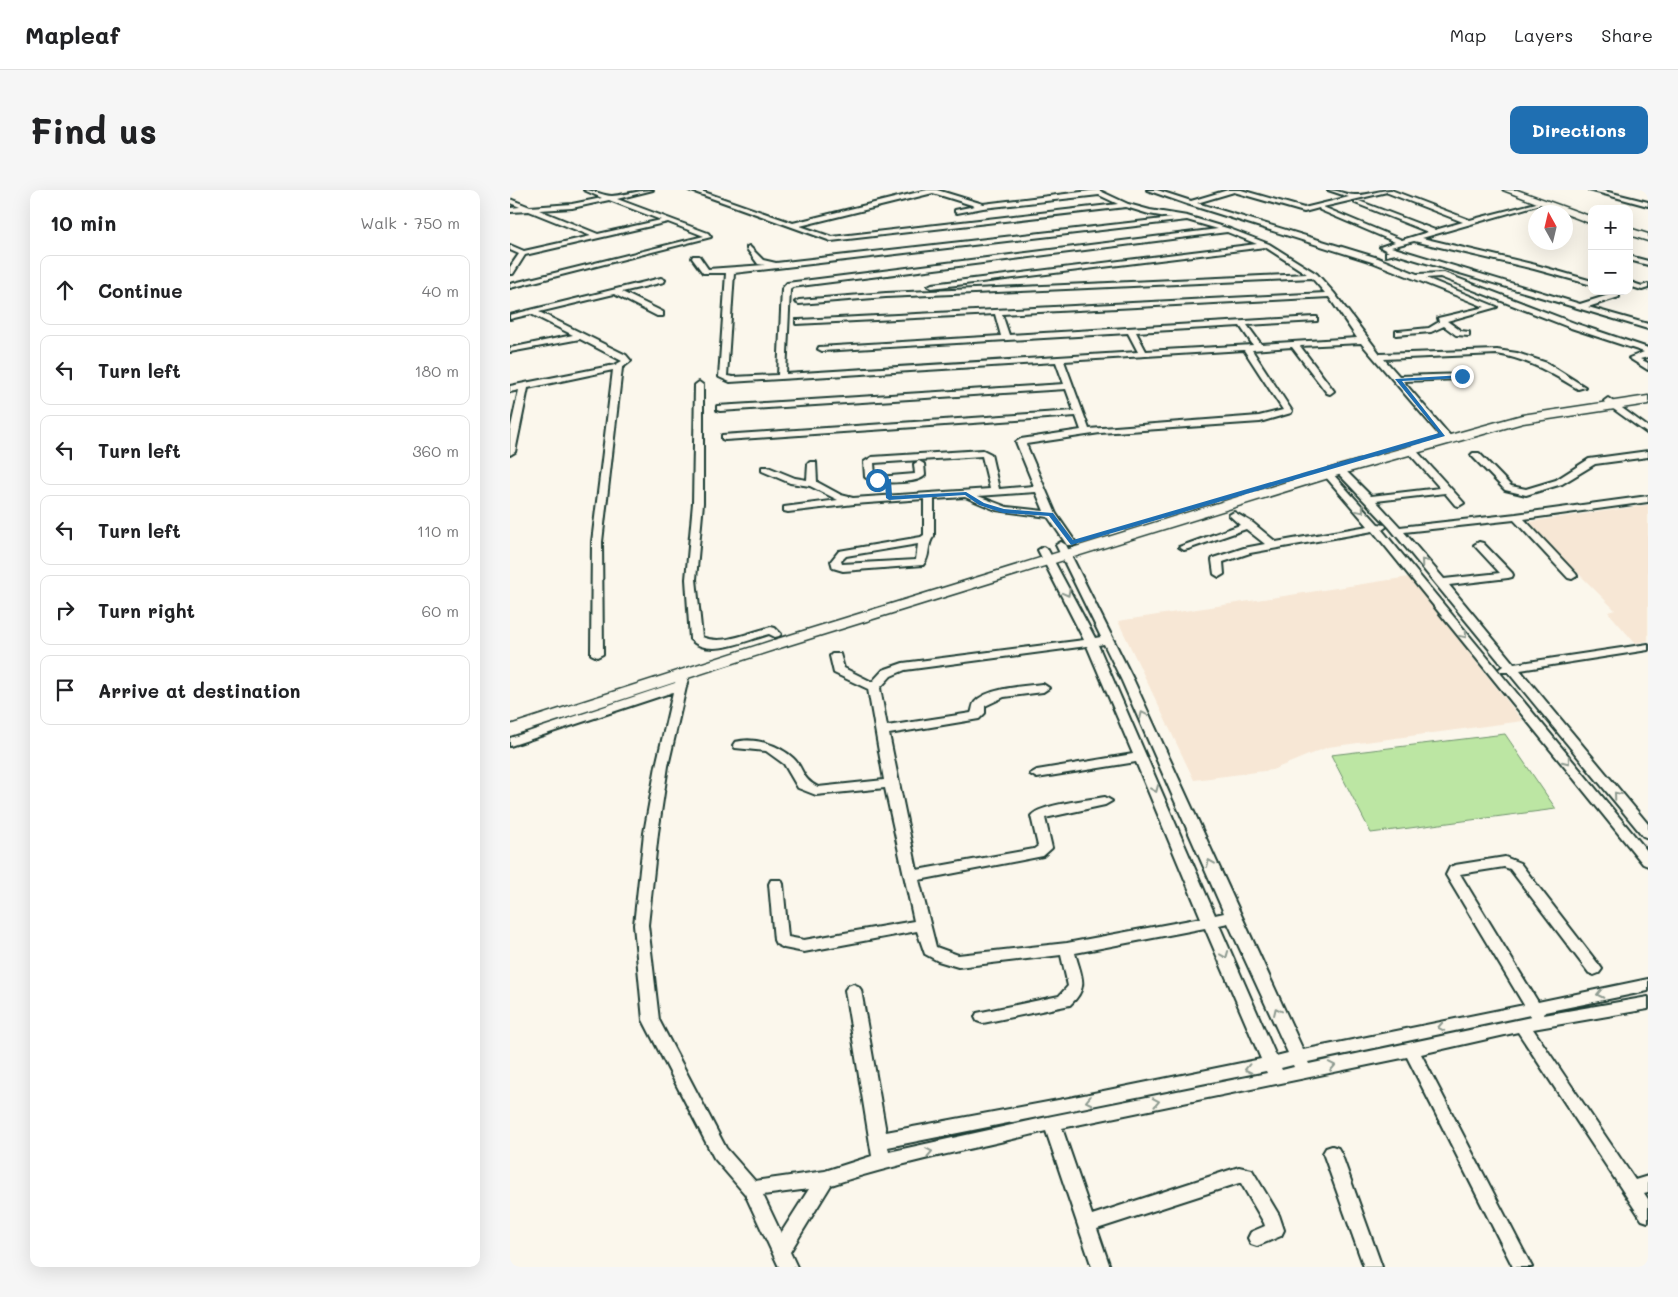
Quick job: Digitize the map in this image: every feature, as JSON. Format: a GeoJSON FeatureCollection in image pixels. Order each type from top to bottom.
{"type":"FeatureCollection","features":[{"type":"Feature","properties":{"kind":"main road"},"geometry":{"type":"LineString","coordinates":[[1508,190],[1588,219]]}},
{"type":"Feature","properties":{"kind":"main road"},"geometry":{"type":"LineString","coordinates":[[1517,190],[1588,216]]}},
{"type":"Feature","properties":{"kind":"main road"},"geometry":{"type":"LineString","coordinates":[[1633,233],[1648,239]]}},
{"type":"Feature","properties":{"kind":"main road"},"geometry":{"type":"LineString","coordinates":[[1633,236],[1648,239]]}},
{"type":"Feature","properties":{"kind":"main road"},"geometry":{"type":"LineString","coordinates":[[510,732],[681,680],[1066,548],[1446,437],[1522,418],[1648,395]]}},
{"type":"Feature","properties":{"kind":"main road"},"geometry":{"type":"LineString","coordinates":[[1616,402],[1648,400]]}},
{"type":"Feature","properties":{"kind":"main road"},"geometry":{"type":"LineString","coordinates":[[1066,548],[1411,450],[1446,437]]}},
{"type":"Feature","properties":{"kind":"main road"},"geometry":{"type":"LineString","coordinates":[[510,721],[775,634],[1046,556]]}},
{"type":"Feature","properties":{"kind":"street"},"geometry":{"type":"LineString","coordinates":[[510,286],[708,238],[706,234],[587,190]]}},
{"type":"Feature","properties":{"kind":"street"},"geometry":{"type":"LineString","coordinates":[[510,210],[572,206],[650,190]]}},
{"type":"Feature","properties":{"kind":"street"},"geometry":{"type":"LineString","coordinates":[[692,190],[824,237],[836,238],[1126,205]]}},
{"type":"Feature","properties":{"kind":"street"},"geometry":{"type":"LineString","coordinates":[[794,225],[931,190],[983,206]]}},
{"type":"Feature","properties":{"kind":"street"},"geometry":{"type":"LineString","coordinates":[[1150,190],[1375,260],[1494,307],[1441,320],[1462,333],[1431,330],[1399,333]]}},
{"type":"Feature","properties":{"kind":"street"},"geometry":{"type":"LineString","coordinates":[[1163,213],[1235,190],[1304,210],[1357,200],[1389,191],[1471,223]]}},
{"type":"Feature","properties":{"kind":"street"},"geometry":{"type":"LineString","coordinates":[[1331,190],[1436,233]]}},
{"type":"Feature","properties":{"kind":"street"},"geometry":{"type":"LineString","coordinates":[[1592,190],[1648,203]]}},
{"type":"Feature","properties":{"kind":"street"},"geometry":{"type":"LineString","coordinates":[[957,211],[1096,191],[1126,205],[1187,218],[1266,244],[1314,276],[1331,295],[1363,340],[1446,437]]}},
{"type":"Feature","properties":{"kind":"street"},"geometry":{"type":"LineString","coordinates":[[510,201],[599,236]]}},
{"type":"Feature","properties":{"kind":"street"},"geometry":{"type":"LineString","coordinates":[[1542,202],[1384,247],[1451,269],[1583,306],[1648,327]]}},
{"type":"Feature","properties":{"kind":"street"},"geometry":{"type":"LineString","coordinates":[[1322,209],[1402,242]]}},
{"type":"Feature","properties":{"kind":"street"},"geometry":{"type":"LineString","coordinates":[[696,258],[706,270],[730,271],[1187,218]]}},
{"type":"Feature","properties":{"kind":"street"},"geometry":{"type":"LineString","coordinates":[[510,247],[523,253],[668,220]]}},
{"type":"Feature","properties":{"kind":"street"},"geometry":{"type":"LineString","coordinates":[[782,377],[786,289],[790,284],[1228,230]]}},
{"type":"Feature","properties":{"kind":"street"},"geometry":{"type":"LineString","coordinates":[[1413,239],[1526,265],[1588,282]]}},
{"type":"Feature","properties":{"kind":"street"},"geometry":{"type":"LineString","coordinates":[[913,294],[912,290],[920,288],[1266,244]]}},
{"type":"Feature","properties":{"kind":"street"},"geometry":{"type":"LineString","coordinates":[[749,248],[761,262],[786,265]]}},
{"type":"Feature","properties":{"kind":"street"},"geometry":{"type":"LineString","coordinates":[[1375,260],[1396,252]]}},
{"type":"Feature","properties":{"kind":"street"},"geometry":{"type":"LineString","coordinates":[[510,272],[523,253]]}},
{"type":"Feature","properties":{"kind":"street"},"geometry":{"type":"LineString","coordinates":[[1633,259],[1648,263]]}},
{"type":"Feature","properties":{"kind":"street"},"geometry":{"type":"LineString","coordinates":[[1418,276],[1436,274],[1451,269]]}},
{"type":"Feature","properties":{"kind":"street"},"geometry":{"type":"LineString","coordinates":[[730,271],[723,377],[733,380],[1363,340]]}},
{"type":"Feature","properties":{"kind":"street"},"geometry":{"type":"LineString","coordinates":[[1436,274],[1648,353]]}},
{"type":"Feature","properties":{"kind":"street"},"geometry":{"type":"LineString","coordinates":[[799,322],[998,312],[1104,297],[1314,276]]}},
{"type":"Feature","properties":{"kind":"street"},"geometry":{"type":"LineString","coordinates":[[510,317],[661,280]]}},
{"type":"Feature","properties":{"kind":"street"},"geometry":{"type":"LineString","coordinates":[[1633,285],[1642,288],[1648,286]]}},
{"type":"Feature","properties":{"kind":"street"},"geometry":{"type":"LineString","coordinates":[[614,291],[660,314]]}},
{"type":"Feature","properties":{"kind":"street"},"geometry":{"type":"LineString","coordinates":[[799,302],[913,294],[1104,297],[1331,295]]}},
{"type":"Feature","properties":{"kind":"street"},"geometry":{"type":"LineString","coordinates":[[1583,306],[1616,295]]}},
{"type":"Feature","properties":{"kind":"street"},"geometry":{"type":"LineString","coordinates":[[510,389],[625,364],[626,359],[533,312]]}},
{"type":"Feature","properties":{"kind":"street"},"geometry":{"type":"LineString","coordinates":[[998,312],[1005,336]]}},
{"type":"Feature","properties":{"kind":"street"},"geometry":{"type":"LineString","coordinates":[[822,349],[1005,336],[1314,319]]}},
{"type":"Feature","properties":{"kind":"street"},"geometry":{"type":"LineString","coordinates":[[1241,322],[1259,347]]}},
{"type":"Feature","properties":{"kind":"street"},"geometry":{"type":"LineString","coordinates":[[1431,330],[1444,323]]}},
{"type":"Feature","properties":{"kind":"street"},"geometry":{"type":"LineString","coordinates":[[1130,329],[1143,354]]}},
{"type":"Feature","properties":{"kind":"street"},"geometry":{"type":"LineString","coordinates":[[510,350],[582,336]]}},
{"type":"Feature","properties":{"kind":"street"},"geometry":{"type":"LineString","coordinates":[[1294,344],[1330,391]]}},
{"type":"Feature","properties":{"kind":"street"},"geometry":{"type":"LineString","coordinates":[[1246,347],[1288,411],[1260,419],[1217,424],[1086,432],[1021,442],[1020,446],[1107,640],[1183,801],[1232,917],[1301,1064]]}},
{"type":"Feature","properties":{"kind":"street"},"geometry":{"type":"LineString","coordinates":[[1378,357],[1497,352],[1517,355],[1544,365],[1581,387]]}},
{"type":"Feature","properties":{"kind":"street"},"geometry":{"type":"LineString","coordinates":[[1648,353],[1633,358],[1648,367]]}},
{"type":"Feature","properties":{"kind":"street"},"geometry":{"type":"LineString","coordinates":[[1059,359],[1086,432]]}},
{"type":"Feature","properties":{"kind":"street"},"geometry":{"type":"LineString","coordinates":[[597,654],[597,542],[618,367]]}},
{"type":"Feature","properties":{"kind":"street"},"geometry":{"type":"LineString","coordinates":[[1397,379],[1462,376]]}},
{"type":"Feature","properties":{"kind":"street"},"geometry":{"type":"LineString","coordinates":[[699,385],[698,503],[691,579],[696,639],[704,644],[717,643],[772,630],[775,634]]}},
{"type":"Feature","properties":{"kind":"street"},"geometry":{"type":"LineString","coordinates":[[720,408],[1070,386]]}},
{"type":"Feature","properties":{"kind":"street"},"geometry":{"type":"LineString","coordinates":[[510,452],[524,387]]}},
{"type":"Feature","properties":{"kind":"street"},"geometry":{"type":"LineString","coordinates":[[1616,402],[1648,422]]}},
{"type":"Feature","properties":{"kind":"street"},"geometry":{"type":"LineString","coordinates":[[1616,402],[1648,431]]}},
{"type":"Feature","properties":{"kind":"street"},"geometry":{"type":"LineString","coordinates":[[725,437],[1078,413]]}},
{"type":"Feature","properties":{"kind":"street"},"geometry":{"type":"LineString","coordinates":[[1411,450],[1458,503]]}},
{"type":"Feature","properties":{"kind":"street"},"geometry":{"type":"LineString","coordinates":[[919,464],[920,475],[918,477],[888,480],[870,477],[869,462],[878,459],[983,453],[986,454],[995,492]]}},
{"type":"Feature","properties":{"kind":"street"},"geometry":{"type":"LineString","coordinates":[[1476,455],[1508,488],[1526,492],[1559,482],[1592,461],[1648,454]]}},
{"type":"Feature","properties":{"kind":"street"},"geometry":{"type":"LineString","coordinates":[[812,483],[813,464]]}},
{"type":"Feature","properties":{"kind":"street"},"geometry":{"type":"LineString","coordinates":[[765,469],[793,481],[812,483],[838,497],[854,501]]}},
{"type":"Feature","properties":{"kind":"street"},"geometry":{"type":"LineString","coordinates":[[1334,472],[1370,499],[1395,527],[1648,833]]}},
{"type":"Feature","properties":{"kind":"street"},"geometry":{"type":"LineString","coordinates":[[1334,472],[1376,528],[1648,861]]}},
{"type":"Feature","properties":{"kind":"street"},"geometry":{"type":"LineString","coordinates":[[888,480],[889,498]]}},
{"type":"Feature","properties":{"kind":"street"},"geometry":{"type":"LineString","coordinates":[[788,509],[889,498],[1038,489]]}},
{"type":"Feature","properties":{"kind":"street"},"geometry":{"type":"LineString","coordinates":[[1370,499],[1446,490]]}},
{"type":"Feature","properties":{"kind":"street"},"geometry":{"type":"LineString","coordinates":[[966,494],[982,504],[1003,511],[1051,514]]}},
{"type":"Feature","properties":{"kind":"street"},"geometry":{"type":"LineString","coordinates":[[924,540],[843,553],[836,561],[837,566],[843,568],[919,563],[922,560],[924,540],[930,532],[929,496]]}},
{"type":"Feature","properties":{"kind":"street"},"geometry":{"type":"LineString","coordinates":[[1219,574],[1217,560],[1248,550],[1376,528],[1516,517],[1648,499]]}},
{"type":"Feature","properties":{"kind":"street"},"geometry":{"type":"LineString","coordinates":[[1234,515],[1274,546]]}},
{"type":"Feature","properties":{"kind":"street"},"geometry":{"type":"LineString","coordinates":[[1516,517],[1572,576]]}},
{"type":"Feature","properties":{"kind":"street"},"geometry":{"type":"LineString","coordinates":[[1184,547],[1249,525]]}},
{"type":"Feature","properties":{"kind":"street"},"geometry":{"type":"LineString","coordinates":[[1441,583],[1508,575],[1479,545]]}},
{"type":"Feature","properties":{"kind":"street"},"geometry":{"type":"LineString","coordinates":[[1046,556],[1091,642],[1211,921],[1273,1071]]}},
{"type":"Feature","properties":{"kind":"street"},"geometry":{"type":"LineString","coordinates":[[874,687],[887,673],[903,667],[1107,640]]}},
{"type":"Feature","properties":{"kind":"street"},"geometry":{"type":"LineString","coordinates":[[1493,670],[1648,647]]}},
{"type":"Feature","properties":{"kind":"street"},"geometry":{"type":"LineString","coordinates":[[836,656],[838,670],[874,687]]}},
{"type":"Feature","properties":{"kind":"street"},"geometry":{"type":"LineString","coordinates":[[510,742],[681,680]]}},
{"type":"Feature","properties":{"kind":"street"},"geometry":{"type":"LineString","coordinates":[[681,680],[662,766],[651,833],[641,925],[651,1020],[720,1153],[751,1189],[784,1259]]}},
{"type":"Feature","properties":{"kind":"street"},"geometry":{"type":"LineString","coordinates":[[874,687],[891,783],[922,925],[930,950],[943,957],[958,961],[1067,948],[1232,917]]}},
{"type":"Feature","properties":{"kind":"street"},"geometry":{"type":"LineString","coordinates":[[881,731],[975,716],[979,713],[980,705],[986,700],[1011,692],[1043,688]]}},
{"type":"Feature","properties":{"kind":"street"},"geometry":{"type":"LineString","coordinates":[[739,745],[758,745],[774,750],[789,761],[803,785],[816,791],[891,783]]}},
{"type":"Feature","properties":{"kind":"street"},"geometry":{"type":"LineString","coordinates":[[1037,774],[1141,757]]}},
{"type":"Feature","properties":{"kind":"street"},"geometry":{"type":"LineString","coordinates":[[912,876],[1038,853],[1045,848],[1038,816],[1046,812],[1105,801]]}},
{"type":"Feature","properties":{"kind":"street"},"geometry":{"type":"LineString","coordinates":[[1538,1015],[1453,875],[1455,870],[1505,862],[1515,866],[1594,970]]}},
{"type":"Feature","properties":{"kind":"street"},"geometry":{"type":"LineString","coordinates":[[776,884],[781,940],[789,944],[804,946],[922,925]]}},
{"type":"Feature","properties":{"kind":"street"},"geometry":{"type":"LineString","coordinates":[[982,1018],[1064,1001],[1076,986],[1067,948]]}},
{"type":"Feature","properties":{"kind":"street"},"geometry":{"type":"LineString","coordinates":[[751,1189],[825,1179],[881,1161],[947,1148],[1301,1064],[1538,1015],[1648,985]]}},
{"type":"Feature","properties":{"kind":"street"},"geometry":{"type":"LineString","coordinates":[[853,990],[881,1161]]}},
{"type":"Feature","properties":{"kind":"street"},"geometry":{"type":"LineString","coordinates":[[1301,1064],[1411,1050],[1522,1025],[1538,1015],[1648,1003]]}},
{"type":"Feature","properties":{"kind":"street"},"geometry":{"type":"LineString","coordinates":[[1522,1025],[1640,1186],[1648,1214]]}},
{"type":"Feature","properties":{"kind":"street"},"geometry":{"type":"LineString","coordinates":[[1411,1050],[1523,1267]]}},
{"type":"Feature","properties":{"kind":"street"},"geometry":{"type":"LineString","coordinates":[[879,1141],[1273,1071]]}},
{"type":"Feature","properties":{"kind":"street"},"geometry":{"type":"LineString","coordinates":[[1052,1123],[1088,1224],[1101,1267]]}},
{"type":"Feature","properties":{"kind":"street"},"geometry":{"type":"LineString","coordinates":[[1332,1153],[1373,1267]]}},
{"type":"Feature","properties":{"kind":"street"},"geometry":{"type":"LineString","coordinates":[[1088,1224],[1239,1175],[1246,1175],[1273,1221],[1274,1230],[1257,1238]]}},
{"type":"Feature","properties":{"kind":"street"},"geometry":{"type":"LineString","coordinates":[[784,1259],[825,1179]]}},
{"type":"Feature","properties":{"kind":"shaded area"},"geometry":{"type":"Polygon","coordinates":[[[1648,505],[1648,641],[1635,643],[1608,612],[1615,610],[1527,522],[1648,505]]]}},
{"type":"Feature","properties":{"kind":"shaded area"},"geometry":{"type":"Polygon","coordinates":[[[1409,577],[1523,721],[1328,747],[1272,770],[1194,780],[1118,621],[1409,577]]]}},
{"type":"Feature","properties":{"kind":"green space"},"geometry":{"type":"Polygon","coordinates":[[[1505,734],[1556,809],[1371,833],[1331,755],[1505,734]]]}},
{"type":"Feature","properties":{"kind":"route"},"geometry":{"type":"LineString","coordinates":[[877,480],[888,480],[889,498],[966,494],[982,504],[1003,511],[1051,514],[1071,543],[1443,434],[1397,379],[1462,376]]}}]}
